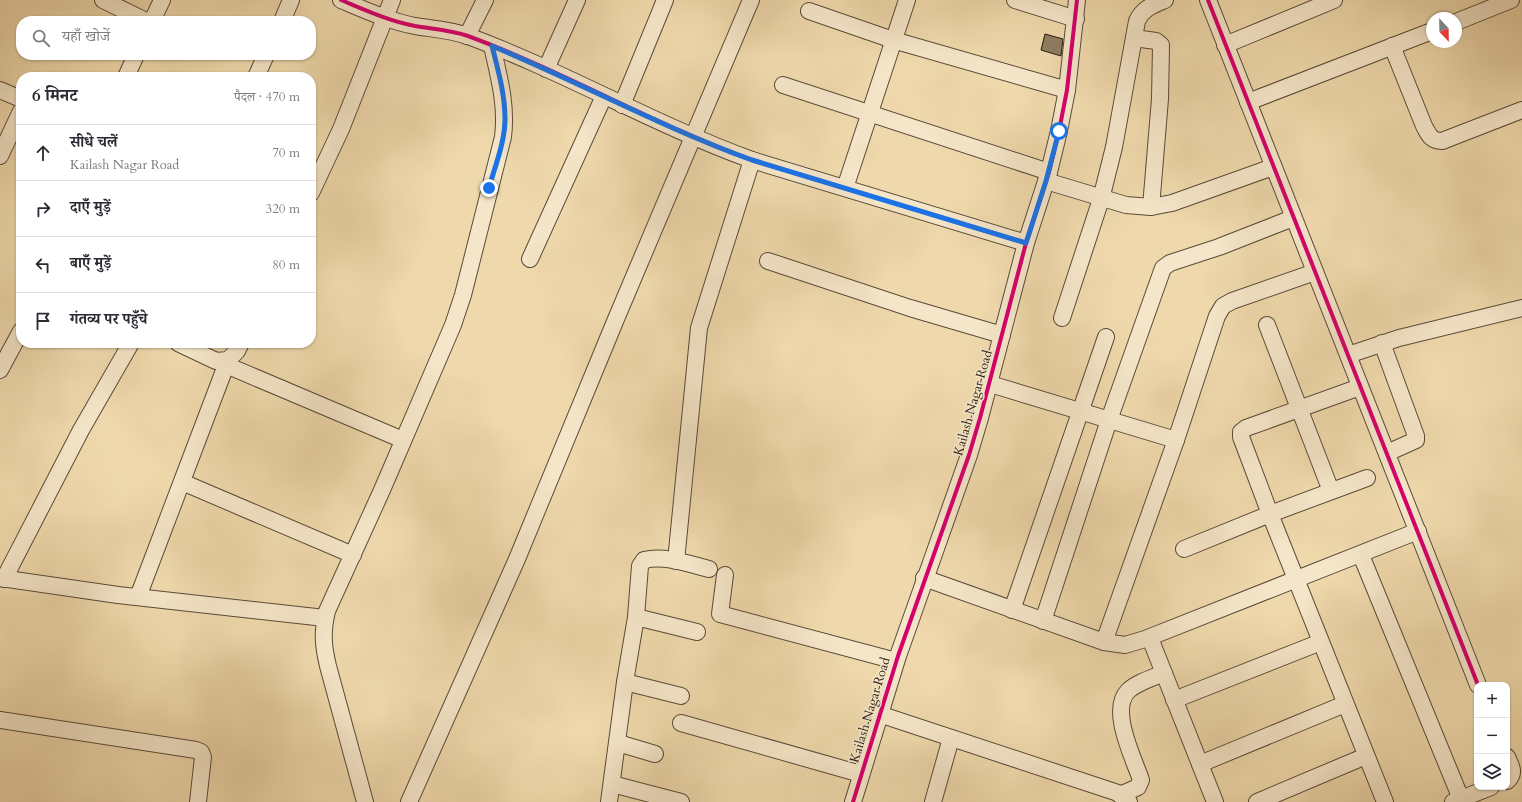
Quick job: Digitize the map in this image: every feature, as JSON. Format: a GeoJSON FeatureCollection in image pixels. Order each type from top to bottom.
{"type":"FeatureCollection","features":[{"type":"Feature","properties":{"kind":"street"},"geometry":{"type":"LineString","coordinates":[[103,0],[136,16]]}},
{"type":"Feature","properties":{"kind":"street"},"geometry":{"type":"LineString","coordinates":[[154,16],[162,0]]}},
{"type":"Feature","properties":{"kind":"street"},"geometry":{"type":"LineString","coordinates":[[284,16],[292,0]]}},
{"type":"Feature","properties":{"kind":"street"},"geometry":{"type":"LineString","coordinates":[[340,0],[384,18],[415,26],[444,30],[467,36],[546,69],[622,105],[693,136],[752,160],[1026,243]]}},
{"type":"Feature","properties":{"kind":"street"},"geometry":{"type":"LineString","coordinates":[[316,182],[341,129],[392,0]]}},
{"type":"Feature","properties":{"kind":"street"},"geometry":{"type":"LineString","coordinates":[[467,36],[485,0]]}},
{"type":"Feature","properties":{"kind":"street"},"geometry":{"type":"LineString","coordinates":[[546,69],[577,0]]}},
{"type":"Feature","properties":{"kind":"street"},"geometry":{"type":"LineString","coordinates":[[622,105],[666,0]]}},
{"type":"Feature","properties":{"kind":"street"},"geometry":{"type":"LineString","coordinates":[[409,802],[517,559],[751,0]]}},
{"type":"Feature","properties":{"kind":"street"},"geometry":{"type":"LineString","coordinates":[[846,188],[907,0]]}},
{"type":"Feature","properties":{"kind":"street"},"geometry":{"type":"LineString","coordinates":[[1015,0],[1076,19]]}},
{"type":"Feature","properties":{"kind":"street","name":"Kailash Nagar Road"},"geometry":{"type":"LineString","coordinates":[[853,802],[896,662],[924,578],[969,455],[990,384],[1026,243],[1047,177],[1067,90],[1077,0]]}},
{"type":"Feature","properties":{"kind":"street"},"geometry":{"type":"LineString","coordinates":[[1062,318],[1101,199],[1114,146],[1137,21],[1140,13],[1150,6],[1165,0]]}},
{"type":"Feature","properties":{"kind":"street"},"geometry":{"type":"LineString","coordinates":[[1208,0],[1477,682]]}},
{"type":"Feature","properties":{"kind":"street"},"geometry":{"type":"LineString","coordinates":[[1225,44],[1334,0]]}},
{"type":"Feature","properties":{"kind":"street"},"geometry":{"type":"LineString","coordinates":[[1462,20],[1511,0]]}},
{"type":"Feature","properties":{"kind":"street"},"geometry":{"type":"LineString","coordinates":[[809,11],[893,40],[1067,90]]}},
{"type":"Feature","properties":{"kind":"street"},"geometry":{"type":"LineString","coordinates":[[1248,102],[1426,33]]}},
{"type":"Feature","properties":{"kind":"street"},"geometry":{"type":"LineString","coordinates":[[1134,38],[1156,41],[1161,45],[1160,99],[1151,207]]}},
{"type":"Feature","properties":{"kind":"street"},"geometry":{"type":"LineString","coordinates":[[365,802],[323,644],[323,627],[325,618],[453,325],[463,295],[503,137],[505,120],[504,96],[492,46]]}},
{"type":"Feature","properties":{"kind":"street"},"geometry":{"type":"LineString","coordinates":[[1392,46],[1424,126],[1431,138],[1435,141],[1442,140],[1522,110]]}},
{"type":"Feature","properties":{"kind":"street"},"geometry":{"type":"LineString","coordinates":[[128,72],[134,60]]}},
{"type":"Feature","properties":{"kind":"street"},"geometry":{"type":"LineString","coordinates":[[258,72],[264,60]]}},
{"type":"Feature","properties":{"kind":"street"},"geometry":{"type":"LineString","coordinates":[[783,85],[1047,177],[1101,199],[1126,205],[1151,207],[1172,203],[1273,167]]}},
{"type":"Feature","properties":{"kind":"street"},"geometry":{"type":"LineString","coordinates":[[0,90],[16,97]]}},
{"type":"Feature","properties":{"kind":"street"},"geometry":{"type":"LineString","coordinates":[[530,259],[604,96]]}},
{"type":"Feature","properties":{"kind":"street"},"geometry":{"type":"LineString","coordinates":[[0,156],[16,122]]}},
{"type":"Feature","properties":{"kind":"street"},"geometry":{"type":"LineString","coordinates":[[676,561],[698,328],[752,160]]}},
{"type":"Feature","properties":{"kind":"street"},"geometry":{"type":"LineString","coordinates":[[1043,621],[1109,420],[1163,268],[1170,263],[1219,247],[1293,218]]}},
{"type":"Feature","properties":{"kind":"street"},"geometry":{"type":"LineString","coordinates":[[768,261],[910,308],[1002,335]]}},
{"type":"Feature","properties":{"kind":"street"},"geometry":{"type":"LineString","coordinates":[[1104,642],[1176,440],[1217,316],[1223,306],[1232,300],[1315,272]]}},
{"type":"Feature","properties":{"kind":"street"},"geometry":{"type":"LineString","coordinates":[[1348,355],[1382,343],[1522,308]]}},
{"type":"Feature","properties":{"kind":"street"},"geometry":{"type":"LineString","coordinates":[[1267,325],[1298,409],[1331,491]]}},
{"type":"Feature","properties":{"kind":"street"},"geometry":{"type":"LineString","coordinates":[[1012,610],[1106,337]]}},
{"type":"Feature","properties":{"kind":"street"},"geometry":{"type":"LineString","coordinates":[[0,370],[16,341]]}},
{"type":"Feature","properties":{"kind":"street"},"geometry":{"type":"LineString","coordinates":[[1382,343],[1416,436],[1416,440],[1412,443],[1386,453]]}},
{"type":"Feature","properties":{"kind":"street"},"geometry":{"type":"LineString","coordinates":[[128,348],[81,430],[2,579],[138,597],[325,618]]}},
{"type":"Feature","properties":{"kind":"street"},"geometry":{"type":"LineString","coordinates":[[189,348],[216,361],[227,363],[404,440]]}},
{"type":"Feature","properties":{"kind":"street"},"geometry":{"type":"LineString","coordinates":[[138,597],[227,363],[239,348]]}},
{"type":"Feature","properties":{"kind":"street"},"geometry":{"type":"LineString","coordinates":[[990,384],[1176,440]]}},
{"type":"Feature","properties":{"kind":"street"},"geometry":{"type":"LineString","coordinates":[[1360,387],[1246,428],[1241,432],[1270,514],[1385,802]]}},
{"type":"Feature","properties":{"kind":"street"},"geometry":{"type":"LineString","coordinates":[[1184,549],[1270,514],[1367,478]]}},
{"type":"Feature","properties":{"kind":"street"},"geometry":{"type":"LineString","coordinates":[[182,482],[353,555]]}},
{"type":"Feature","properties":{"kind":"street"},"geometry":{"type":"LineString","coordinates":[[924,578],[1104,642],[1125,645],[1150,638],[1418,531]]}},
{"type":"Feature","properties":{"kind":"street"},"geometry":{"type":"LineString","coordinates":[[1361,555],[1457,800],[1483,790]]}},
{"type":"Feature","properties":{"kind":"street"},"geometry":{"type":"LineString","coordinates":[[609,802],[625,682],[636,617],[640,566],[644,560],[652,558],[676,561],[709,569]]}},
{"type":"Feature","properties":{"kind":"street"},"geometry":{"type":"LineString","coordinates":[[725,575],[720,614],[896,662]]}},
{"type":"Feature","properties":{"kind":"street"},"geometry":{"type":"LineString","coordinates":[[636,617],[697,632]]}},
{"type":"Feature","properties":{"kind":"street"},"geometry":{"type":"LineString","coordinates":[[1150,638],[1214,802]]}},
{"type":"Feature","properties":{"kind":"street"},"geometry":{"type":"LineString","coordinates":[[1174,700],[1321,642]]}},
{"type":"Feature","properties":{"kind":"street"},"geometry":{"type":"LineString","coordinates":[[879,714],[1124,798],[1138,787],[1141,780],[1120,719],[1123,699],[1126,692],[1132,688],[1164,673]]}},
{"type":"Feature","properties":{"kind":"street"},"geometry":{"type":"LineString","coordinates":[[625,682],[681,696]]}},
{"type":"Feature","properties":{"kind":"street"},"geometry":{"type":"LineString","coordinates":[[1200,764],[1345,704]]}},
{"type":"Feature","properties":{"kind":"street"},"geometry":{"type":"LineString","coordinates":[[0,720],[201,752],[203,757],[198,802]]}},
{"type":"Feature","properties":{"kind":"street"},"geometry":{"type":"LineString","coordinates":[[681,723],[861,774]]}},
{"type":"Feature","properties":{"kind":"street"},"geometry":{"type":"LineString","coordinates":[[938,801],[951,738]]}},
{"type":"Feature","properties":{"kind":"street"},"geometry":{"type":"LineString","coordinates":[[618,743],[655,754]]}},
{"type":"Feature","properties":{"kind":"street"},"geometry":{"type":"LineString","coordinates":[[1257,802],[1366,756]]}},
{"type":"Feature","properties":{"kind":"street"},"geometry":{"type":"LineString","coordinates":[[1510,764],[1513,771],[1510,778]]}},
{"type":"Feature","properties":{"kind":"street"},"geometry":{"type":"LineString","coordinates":[[612,784],[681,802]]}},
{"type":"Feature","properties":{"kind":"building"},"geometry":{"type":"Polygon","coordinates":[[[1045,34],[1063,39],[1061,56],[1041,50],[1045,34]]]}},
{"type":"Feature","properties":{"kind":"cycle path"},"geometry":{"type":"LineString","coordinates":[[341,0],[396,21],[415,26],[455,32],[504,50],[680,131],[752,160],[1026,243]]}},
{"type":"Feature","properties":{"kind":"cycle path"},"geometry":{"type":"LineString","coordinates":[[853,802],[898,656],[969,455],[1026,243],[1049,172],[1067,90],[1077,0]]}},
{"type":"Feature","properties":{"kind":"cycle path"},"geometry":{"type":"LineString","coordinates":[[1208,0],[1477,682]]}},
{"type":"Feature","properties":{"kind":"route"},"geometry":{"type":"LineString","coordinates":[[489,188],[503,137],[505,120],[504,96],[492,46],[721,149],[752,160],[1026,243],[1046,181],[1059,131]]}}]}
